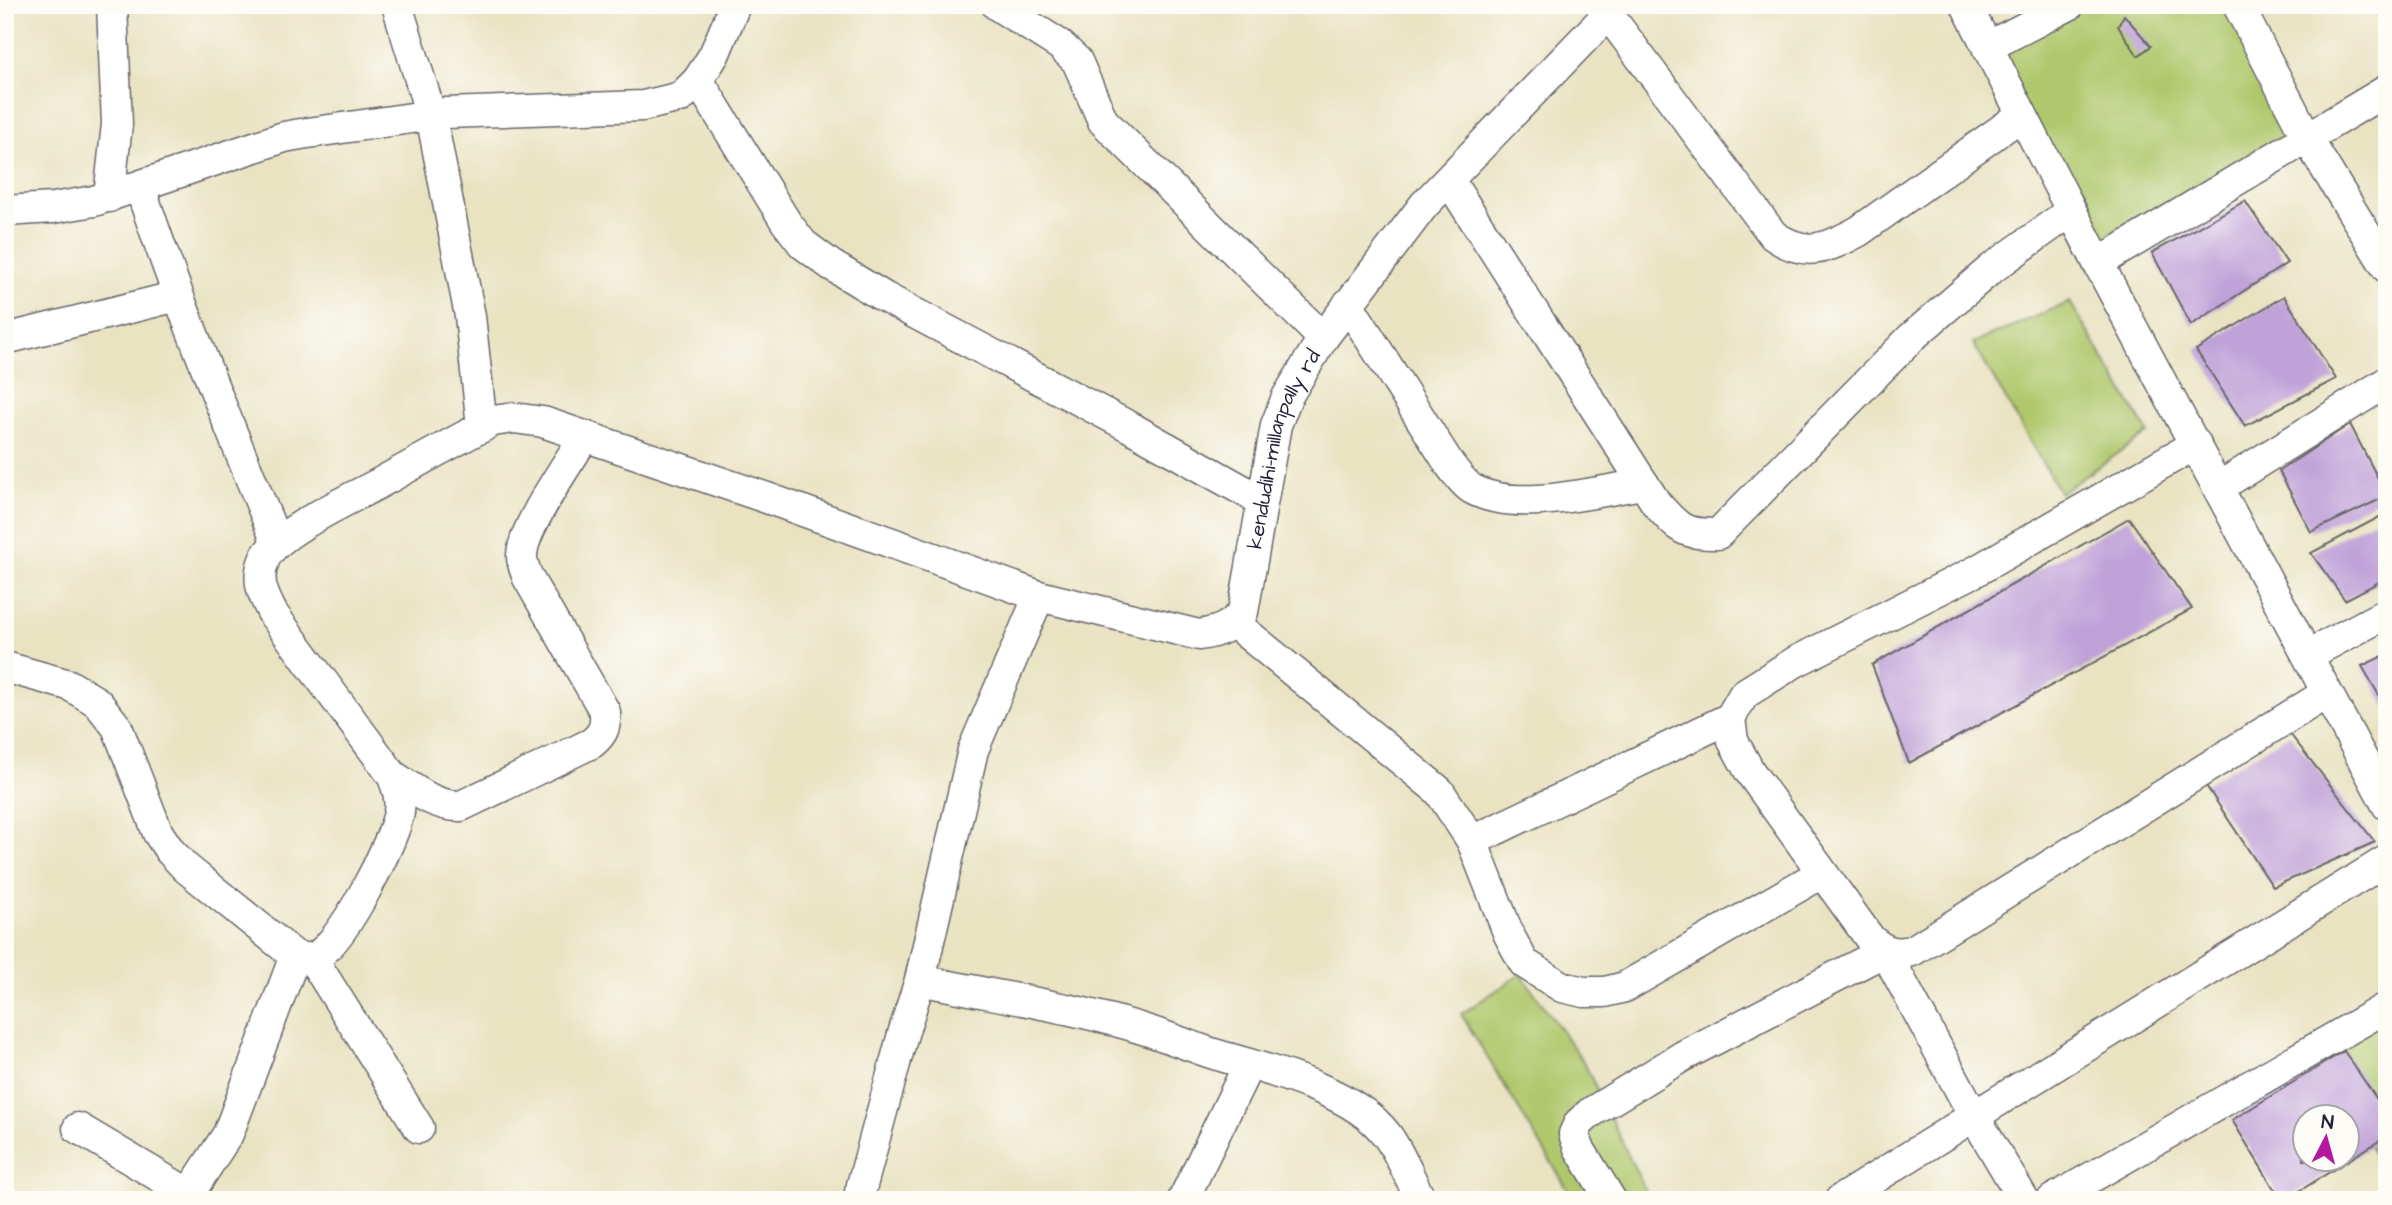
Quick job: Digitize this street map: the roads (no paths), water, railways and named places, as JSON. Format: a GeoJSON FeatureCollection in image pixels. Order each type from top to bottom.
{"type":"FeatureCollection","features":[{"type":"Feature","properties":{"kind":"street"},"geometry":{"type":"LineString","coordinates":[[109,197],[117,124],[112,5]]}},
{"type":"Feature","properties":{"kind":"street"},"geometry":{"type":"LineString","coordinates":[[397,5],[430,115],[470,316],[482,426]]}},
{"type":"Feature","properties":{"kind":"street"},"geometry":{"type":"LineString","coordinates":[[5,211],[53,208],[109,197],[284,137],[430,115],[643,106],[681,97],[698,80],[714,55],[735,5]]}},
{"type":"Feature","properties":{"kind":"street"},"geometry":{"type":"LineString","coordinates":[[997,5],[1060,45],[1077,61],[1103,121],[1323,338]]}},
{"type":"Feature","properties":{"kind":"street"},"geometry":{"type":"LineString","coordinates":[[1966,5],[2098,263],[2387,805]]}},
{"type":"Feature","properties":{"kind":"street"},"geometry":{"type":"LineString","coordinates":[[1987,47],[2070,5]]}},
{"type":"Feature","properties":{"kind":"street"},"geometry":{"type":"LineString","coordinates":[[2238,5],[2307,138],[2387,268]]}},
{"type":"Feature","properties":{"kind":"street"},"geometry":{"type":"LineString","coordinates":[[1611,8],[1773,235],[1789,246],[1814,249],[1836,243],[1859,231],[2022,115]]}},
{"type":"Feature","properties":{"kind":"street","name":"kendudihi-millanpally rd"},"geometry":{"type":"LineString","coordinates":[[1234,623],[1243,612],[1276,425],[1287,397],[1323,338],[1424,205],[1611,8]]}},
{"type":"Feature","properties":{"kind":"street"},"geometry":{"type":"LineString","coordinates":[[698,80],[786,222],[803,244],[831,265],[894,303],[1130,427],[1262,501]]}},
{"type":"Feature","properties":{"kind":"street"},"geometry":{"type":"LineString","coordinates":[[2098,263],[2387,90]]}},
{"type":"Feature","properties":{"kind":"street"},"geometry":{"type":"LineString","coordinates":[[1449,180],[1656,503],[1678,527],[1695,534],[1718,534],[1912,337],[1990,269],[2071,211]]}},
{"type":"Feature","properties":{"kind":"street"},"geometry":{"type":"LineString","coordinates":[[140,187],[208,375],[277,543]]}},
{"type":"Feature","properties":{"kind":"street"},"geometry":{"type":"LineString","coordinates":[[5,339],[178,296]]}},
{"type":"Feature","properties":{"kind":"street"},"geometry":{"type":"LineString","coordinates":[[1348,304],[1450,466],[1471,488],[1512,500],[1535,500],[1644,484]]}},
{"type":"Feature","properties":{"kind":"street"},"geometry":{"type":"LineString","coordinates":[[2219,487],[2387,382]]}},
{"type":"Feature","properties":{"kind":"street"},"geometry":{"type":"LineString","coordinates":[[78,1128],[187,1197],[228,1134],[304,957],[326,949],[342,931],[394,835],[399,801],[399,792],[392,775],[273,614],[259,580],[265,558],[277,543],[308,523],[493,421],[514,418],[543,422],[767,498],[1039,596],[1199,635],[1220,632],[1234,623],[1439,791],[1472,841],[1509,935],[1524,963],[1562,987],[1584,992],[1605,992],[1625,987],[1822,873]]}},
{"type":"Feature","properties":{"kind":"street"},"geometry":{"type":"LineString","coordinates":[[392,775],[430,800],[461,806],[600,737],[606,725],[604,712],[528,578],[521,559],[534,522],[584,436]]}},
{"type":"Feature","properties":{"kind":"street"},"geometry":{"type":"LineString","coordinates":[[1472,841],[1730,718],[1744,694],[1795,662],[1976,570],[2196,444]]}},
{"type":"Feature","properties":{"kind":"street"},"geometry":{"type":"LineString","coordinates":[[858,1200],[902,1034],[920,981],[973,750],[1039,596]]}},
{"type":"Feature","properties":{"kind":"street"},"geometry":{"type":"LineString","coordinates":[[2308,655],[2387,613]]}},
{"type":"Feature","properties":{"kind":"street"},"geometry":{"type":"LineString","coordinates":[[5,667],[69,685],[97,702],[117,727],[158,833],[170,850],[186,868],[304,957],[419,1128]]}},
{"type":"Feature","properties":{"kind":"street"},"geometry":{"type":"LineString","coordinates":[[1611,1200],[1579,1148],[1574,1134],[1579,1123],[1585,1118],[1683,1056],[1885,951],[1898,954],[1912,951],[2327,693]]}},
{"type":"Feature","properties":{"kind":"street"},"geometry":{"type":"LineString","coordinates":[[1730,718],[1733,741],[1751,772],[1871,940],[1885,951],[1974,1116],[2024,1200]]}},
{"type":"Feature","properties":{"kind":"street"},"geometry":{"type":"LineString","coordinates":[[1840,1200],[1887,1186],[1974,1116],[2387,860]]}},
{"type":"Feature","properties":{"kind":"street"},"geometry":{"type":"LineString","coordinates":[[920,981],[1093,1016],[1150,1031],[1313,1086],[1342,1099],[1366,1115],[1387,1134],[1421,1200]]}},
{"type":"Feature","properties":{"kind":"street"},"geometry":{"type":"LineString","coordinates":[[2052,1200],[2387,1007]]}},
{"type":"Feature","properties":{"kind":"street"},"geometry":{"type":"LineString","coordinates":[[1183,1200],[1249,1064]]}}]}
